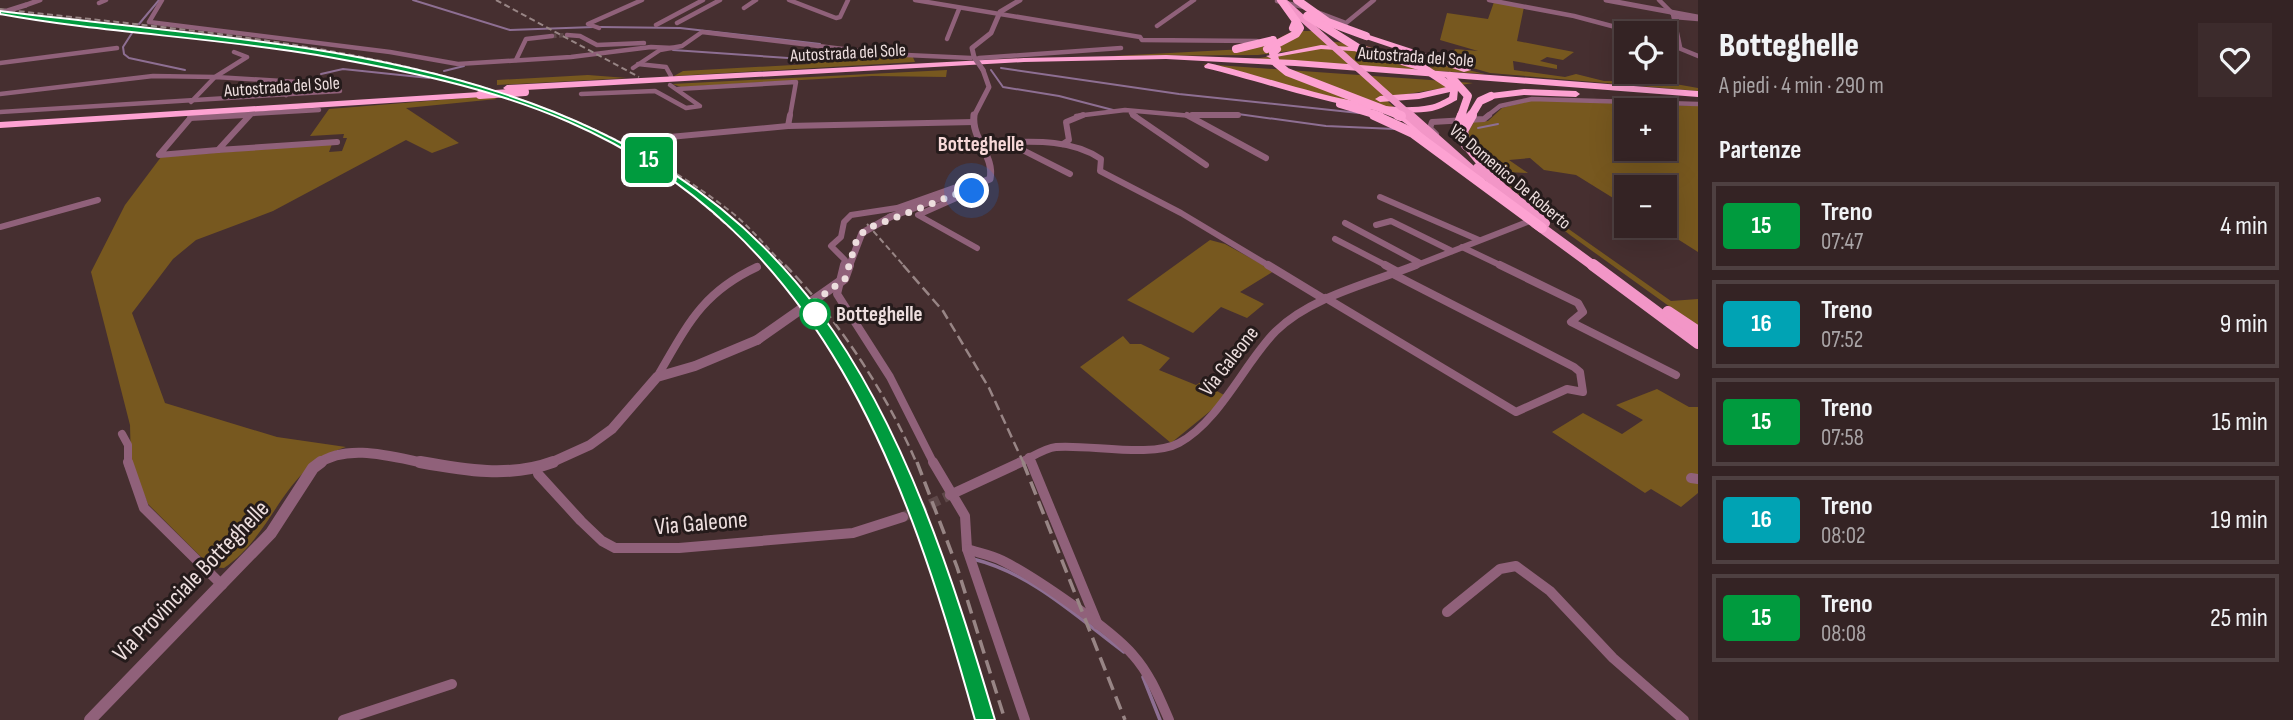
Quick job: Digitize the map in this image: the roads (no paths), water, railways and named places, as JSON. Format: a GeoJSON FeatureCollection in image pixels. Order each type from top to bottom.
{"type":"FeatureCollection","features":[{"type":"Feature","properties":{"kind":"highway"},"geometry":{"type":"LineString","coordinates":[[1280,0],[1296,21],[1298,31],[1267,49],[1265,63],[1276,73],[1385,118],[1413,133],[1698,340]]}},
{"type":"Feature","properties":{"kind":"highway"},"geometry":{"type":"LineString","coordinates":[[1280,0],[1455,156],[1542,228]]}},
{"type":"Feature","properties":{"kind":"highway"},"geometry":{"type":"LineString","coordinates":[[1290,0],[1504,190],[1614,274],[1698,332]]}},
{"type":"Feature","properties":{"kind":"highway"},"geometry":{"type":"LineString","coordinates":[[1297,0],[1328,22],[1446,65]]}},
{"type":"Feature","properties":{"kind":"highway"},"geometry":{"type":"LineString","coordinates":[[1190,61],[1369,107],[1400,110],[1433,108],[1454,98],[1454,88],[1444,79],[1422,68],[1354,46],[1307,16]]}},
{"type":"Feature","properties":{"kind":"highway"},"geometry":{"type":"LineString","coordinates":[[1024,60],[1236,49],[1263,44],[1293,29],[1296,21]]}},
{"type":"Feature","properties":{"kind":"highway"},"geometry":{"type":"LineString","coordinates":[[1455,156],[1387,107],[1286,71],[1273,59],[1277,49],[1300,41],[1340,41],[1484,73],[1673,92]]}},
{"type":"Feature","properties":{"kind":"highway"},"geometry":{"type":"LineString","coordinates":[[1091,62],[1249,58],[1336,47],[1392,55],[1436,69],[1459,82],[1468,96],[1455,125],[1455,134],[1504,190]]}},
{"type":"Feature","properties":{"kind":"highway","name":"Autostrada del Sole"},"geometry":{"type":"LineString","coordinates":[[0,118],[1024,60],[1190,61],[1673,92],[1698,99]]}},
{"type":"Feature","properties":{"kind":"highway"},"geometry":{"type":"LineString","coordinates":[[1190,61],[1342,100],[1399,99],[1482,85],[1594,89]]}},
{"type":"Feature","properties":{"kind":"highway","name":"Autostrada del Sole"},"geometry":{"type":"LineString","coordinates":[[0,118],[1091,62],[1243,64],[1698,99]]}},
{"type":"Feature","properties":{"kind":"highway"},"geometry":{"type":"LineString","coordinates":[[1467,146],[1463,131],[1480,101],[1491,96],[1524,92],[1698,99]]}},
{"type":"Feature","properties":{"kind":"street"},"geometry":{"type":"LineString","coordinates":[[0,13],[40,0]]}},
{"type":"Feature","properties":{"kind":"street"},"geometry":{"type":"LineString","coordinates":[[99,3],[106,0]]}},
{"type":"Feature","properties":{"kind":"street"},"geometry":{"type":"LineString","coordinates":[[162,0],[149,22],[390,52],[451,64],[571,57],[637,46],[685,44]]}},
{"type":"Feature","properties":{"kind":"street"},"geometry":{"type":"LineString","coordinates":[[599,27],[588,26],[642,0]]}},
{"type":"Feature","properties":{"kind":"street"},"geometry":{"type":"LineString","coordinates":[[656,25],[703,0]]}},
{"type":"Feature","properties":{"kind":"street"},"geometry":{"type":"LineString","coordinates":[[677,23],[720,0]]}},
{"type":"Feature","properties":{"kind":"street"},"geometry":{"type":"LineString","coordinates":[[744,8],[756,0]]}},
{"type":"Feature","properties":{"kind":"street"},"geometry":{"type":"LineString","coordinates":[[789,0],[831,17],[839,17],[848,0]]}},
{"type":"Feature","properties":{"kind":"street"},"geometry":{"type":"LineString","coordinates":[[915,0],[997,16],[1140,37],[1142,40],[1257,41]]}},
{"type":"Feature","properties":{"kind":"street"},"geometry":{"type":"LineString","coordinates":[[657,377],[695,366],[757,340],[845,279],[857,239],[866,229],[890,217],[985,184],[992,175],[991,163],[979,143],[974,122],[975,110],[989,87],[990,80],[975,58],[972,48],[991,33],[997,16],[1020,0]]}},
{"type":"Feature","properties":{"kind":"street"},"geometry":{"type":"LineString","coordinates":[[1157,26],[1194,0]]}},
{"type":"Feature","properties":{"kind":"street"},"geometry":{"type":"LineString","coordinates":[[1280,0],[1346,23],[1374,0]]}},
{"type":"Feature","properties":{"kind":"street"},"geometry":{"type":"LineString","coordinates":[[1489,0],[1614,27]]}},
{"type":"Feature","properties":{"kind":"street"},"geometry":{"type":"LineString","coordinates":[[1606,0],[1698,17]]}},
{"type":"Feature","properties":{"kind":"street"},"geometry":{"type":"LineString","coordinates":[[1617,0],[1672,14]]}},
{"type":"Feature","properties":{"kind":"street"},"geometry":{"type":"LineString","coordinates":[[1659,0],[1672,14],[1680,47]]}},
{"type":"Feature","properties":{"kind":"street"},"geometry":{"type":"LineString","coordinates":[[947,39],[958,9]]}},
{"type":"Feature","properties":{"kind":"street"},"geometry":{"type":"LineString","coordinates":[[671,76],[666,67],[636,66],[685,44],[697,33],[705,32],[887,54],[975,58],[1112,51],[1121,48]]}},
{"type":"Feature","properties":{"kind":"street"},"geometry":{"type":"LineString","coordinates":[[567,35],[580,36],[597,45],[670,49]]}},
{"type":"Feature","properties":{"kind":"street"},"geometry":{"type":"LineString","coordinates":[[516,60],[526,39],[552,36]]}},
{"type":"Feature","properties":{"kind":"street"},"geometry":{"type":"LineString","coordinates":[[1677,46],[1698,55]]}},
{"type":"Feature","properties":{"kind":"street"},"geometry":{"type":"LineString","coordinates":[[0,63],[117,48]]}},
{"type":"Feature","properties":{"kind":"street"},"geometry":{"type":"LineString","coordinates":[[191,102],[215,77],[247,57],[234,52]]}},
{"type":"Feature","properties":{"kind":"street"},"geometry":{"type":"LineString","coordinates":[[0,94],[162,75],[298,82],[286,95]]}},
{"type":"Feature","properties":{"kind":"street"},"geometry":{"type":"LineString","coordinates":[[670,85],[678,89],[796,82],[788,126]]}},
{"type":"Feature","properties":{"kind":"street"},"geometry":{"type":"LineString","coordinates":[[581,94],[655,91],[688,109],[700,106],[680,94],[678,89]]}},
{"type":"Feature","properties":{"kind":"street"},"geometry":{"type":"LineString","coordinates":[[0,118],[340,91]]}},
{"type":"Feature","properties":{"kind":"street","name":"Via Domenico De Roberto"},"geometry":{"type":"LineString","coordinates":[[1698,99],[1532,99],[1500,106],[1484,119],[1441,120],[1429,124],[1466,162],[1535,219],[1698,340]]}},
{"type":"Feature","properties":{"kind":"street"},"geometry":{"type":"LineString","coordinates":[[319,110],[192,117],[159,155],[337,142]]}},
{"type":"Feature","properties":{"kind":"street"},"geometry":{"type":"LineString","coordinates":[[1063,144],[1069,140],[1066,122],[1073,115],[1094,111],[1238,116]]}},
{"type":"Feature","properties":{"kind":"street"},"geometry":{"type":"LineString","coordinates":[[1129,112],[1206,165]]}},
{"type":"Feature","properties":{"kind":"street"},"geometry":{"type":"LineString","coordinates":[[218,150],[250,115]]}},
{"type":"Feature","properties":{"kind":"street"},"geometry":{"type":"LineString","coordinates":[[1189,115],[1266,158]]}},
{"type":"Feature","properties":{"kind":"street"},"geometry":{"type":"LineString","coordinates":[[648,139],[788,126],[974,122]]}},
{"type":"Feature","properties":{"kind":"street"},"geometry":{"type":"LineString","coordinates":[[979,143],[1063,144],[1090,150],[1101,159],[1100,171],[1111,179],[1181,213],[1212,235],[1325,298],[1516,412],[1564,390],[1583,392],[1580,372],[1574,367],[1335,239]]}},
{"type":"Feature","properties":{"kind":"street"},"geometry":{"type":"LineString","coordinates":[[1012,144],[1070,174]]}},
{"type":"Feature","properties":{"kind":"street"},"geometry":{"type":"LineString","coordinates":[[972,188],[956,186],[897,208],[851,215],[844,222],[841,237],[831,246],[845,260],[837,294],[890,376],[950,495],[965,516],[967,549],[1025,720]]}},
{"type":"Feature","properties":{"kind":"street"},"geometry":{"type":"LineString","coordinates":[[972,188],[965,196],[918,215],[977,248]]}},
{"type":"Feature","properties":{"kind":"street"},"geometry":{"type":"LineString","coordinates":[[1380,197],[1479,240]]}},
{"type":"Feature","properties":{"kind":"street"},"geometry":{"type":"LineString","coordinates":[[0,227],[98,200]]}},
{"type":"Feature","properties":{"kind":"street","name":"Via Galeone"},"geometry":{"type":"LineString","coordinates":[[950,495],[1054,447],[1130,449],[1169,447],[1180,443],[1219,407],[1276,331],[1304,309],[1325,298],[1535,219]]}},
{"type":"Feature","properties":{"kind":"street"},"geometry":{"type":"LineString","coordinates":[[1376,225],[1391,221],[1452,251]]}},
{"type":"Feature","properties":{"kind":"street"},"geometry":{"type":"LineString","coordinates":[[1345,223],[1419,263]]}},
{"type":"Feature","properties":{"kind":"street"},"geometry":{"type":"LineString","coordinates":[[1462,247],[1578,303],[1583,312],[1571,323],[1676,375]]}},
{"type":"Feature","properties":{"kind":"street"},"geometry":{"type":"LineString","coordinates":[[657,377],[703,300],[726,283],[757,267]]}},
{"type":"Feature","properties":{"kind":"street"},"geometry":{"type":"LineString","coordinates":[[668,359],[680,365],[695,366]]}},
{"type":"Feature","properties":{"kind":"street","name":"Via Provinciale Botteghelle"},"geometry":{"type":"LineString","coordinates":[[90,720],[222,585],[285,515],[313,468],[325,459],[363,452],[474,472],[537,468],[590,445],[612,429],[657,377]]}},
{"type":"Feature","properties":{"kind":"street"},"geometry":{"type":"LineString","coordinates":[[122,434],[128,445],[128,468],[140,508],[222,585]]}},
{"type":"Feature","properties":{"kind":"street"},"geometry":{"type":"LineString","coordinates":[[1029,457],[1098,625]]}},
{"type":"Feature","properties":{"kind":"street","name":"Via Galeone"},"geometry":{"type":"LineString","coordinates":[[537,468],[538,474],[581,521],[602,541],[615,548],[679,548],[853,533],[903,517]]}},
{"type":"Feature","properties":{"kind":"street"},"geometry":{"type":"LineString","coordinates":[[967,549],[1000,560],[1098,625],[1142,665],[1170,720]]}},
{"type":"Feature","properties":{"kind":"street"},"geometry":{"type":"LineString","coordinates":[[1447,612],[1500,569],[1516,566],[1550,591],[1613,658],[1684,720]]}},
{"type":"Feature","properties":{"kind":"street"},"geometry":{"type":"LineString","coordinates":[[343,720],[452,684]]}},
{"type":"Feature","properties":{"kind":"waterway"},"geometry":{"type":"LineString","coordinates":[[139,24],[159,0]]}},
{"type":"Feature","properties":{"kind":"waterway"},"geometry":{"type":"LineString","coordinates":[[413,0],[510,30],[594,27]]}},
{"type":"Feature","properties":{"kind":"waterway"},"geometry":{"type":"LineString","coordinates":[[600,27],[680,28],[820,44]]}},
{"type":"Feature","properties":{"kind":"waterway"},"geometry":{"type":"LineString","coordinates":[[132,33],[123,47],[124,54],[129,58],[185,70]]}},
{"type":"Feature","properties":{"kind":"waterway"},"geometry":{"type":"LineString","coordinates":[[673,50],[818,60],[886,55]]}},
{"type":"Feature","properties":{"kind":"waterway"},"geometry":{"type":"LineString","coordinates":[[444,71],[464,66]]}},
{"type":"Feature","properties":{"kind":"waterway"},"geometry":{"type":"LineString","coordinates":[[1001,68],[1179,94],[1359,113]]}},
{"type":"Feature","properties":{"kind":"waterway"},"geometry":{"type":"LineString","coordinates":[[321,74],[343,69],[429,78]]}},
{"type":"Feature","properties":{"kind":"waterway"},"geometry":{"type":"LineString","coordinates":[[991,70],[1003,87],[1059,96],[1113,110]]}},
{"type":"Feature","properties":{"kind":"waterway"},"geometry":{"type":"LineString","coordinates":[[1238,114],[1326,126],[1395,129]]}},
{"type":"Feature","properties":{"kind":"waterway"},"geometry":{"type":"LineString","coordinates":[[1478,128],[1498,124]]}},
{"type":"Feature","properties":{"kind":"waterway"},"geometry":{"type":"LineString","coordinates":[[973,559],[1034,585],[1124,652]]}},
{"type":"Feature","properties":{"kind":"waterway"},"geometry":{"type":"LineString","coordinates":[[1143,677],[1160,720]]}},
{"type":"Feature","properties":{"kind":"tunnel"},"geometry":{"type":"LineString","coordinates":[[552,36],[567,35]]}},
{"type":"Feature","properties":{"kind":"tunnel"},"geometry":{"type":"LineString","coordinates":[[903,517],[950,495]]}},
{"type":"Feature","properties":{"kind":"railway"},"geometry":{"type":"LineString","coordinates":[[496,0],[639,77]]}},
{"type":"Feature","properties":{"kind":"railway"},"geometry":{"type":"LineString","coordinates":[[0,9],[284,43],[378,60],[471,84],[560,115],[646,156],[734,214],[786,267]]}},
{"type":"Feature","properties":{"kind":"railway"},"geometry":{"type":"LineString","coordinates":[[685,188],[761,255]]}},
{"type":"Feature","properties":{"kind":"railway"},"geometry":{"type":"LineString","coordinates":[[867,224],[905,267]]}},
{"type":"Feature","properties":{"kind":"railway"},"geometry":{"type":"LineString","coordinates":[[757,245],[776,267]]}},
{"type":"Feature","properties":{"kind":"railway"},"geometry":{"type":"LineString","coordinates":[[774,265],[811,312],[843,360],[898,464]]}},
{"type":"Feature","properties":{"kind":"railway"},"geometry":{"type":"LineString","coordinates":[[785,265],[824,309],[860,358],[891,411],[917,464]]}},
{"type":"Feature","properties":{"kind":"railway"},"geometry":{"type":"LineString","coordinates":[[903,265],[943,311],[989,388],[1024,464]]}},
{"type":"Feature","properties":{"kind":"railway"},"geometry":{"type":"LineString","coordinates":[[897,462],[947,593],[985,720]]}},
{"type":"Feature","properties":{"kind":"railway"},"geometry":{"type":"LineString","coordinates":[[917,462],[957,567],[1005,720]]}},
{"type":"Feature","properties":{"kind":"railway"},"geometry":{"type":"LineString","coordinates":[[1023,462],[1125,720]]}},
{"type":"Feature","properties":{"kind":"train","name":"15"},"geometry":{"type":"LineString","coordinates":[[0,13],[314,52],[384,64],[466,83],[544,109],[601,134],[657,165],[706,199],[774,263],[815,314],[849,369],[890,448],[923,528],[959,629],[985,720]]}},
{"type":"Feature","properties":{"kind":"place","name":"Botteghelle"},"geometry":{"type":"Point","coordinates":[815,314]}},
{"type":"Feature","properties":{"kind":"district","name":"Botteghelle"},"geometry":{"type":"Point","coordinates":[981,144]}}]}
